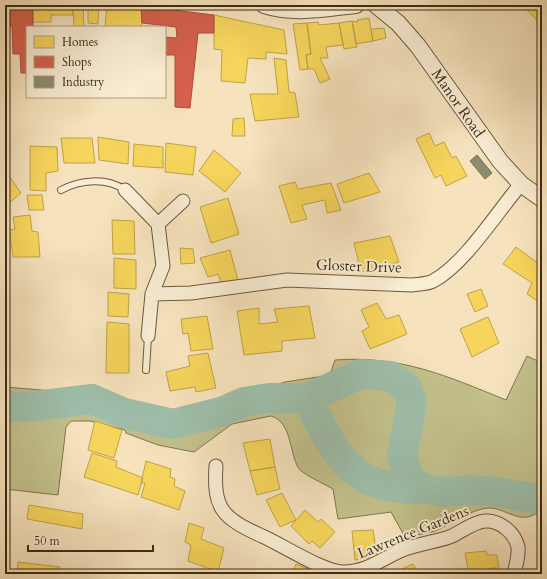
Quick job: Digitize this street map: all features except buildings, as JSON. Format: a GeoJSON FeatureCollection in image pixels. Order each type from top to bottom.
{"type":"FeatureCollection","features":[{"type":"Feature","properties":{"kind":"street"},"geometry":{"type":"LineString","coordinates":[[264,5],[276,9],[298,11],[356,5]]}},
{"type":"Feature","properties":{"kind":"street","name":"Manor Road"},"geometry":{"type":"LineString","coordinates":[[376,5],[398,23],[418,46],[488,145],[521,184],[542,199]]}},
{"type":"Feature","properties":{"kind":"street","name":"Gloster Drive"},"geometry":{"type":"LineString","coordinates":[[152,294],[191,293],[287,280],[412,285],[432,282],[451,268],[490,225],[521,184]]}},
{"type":"Feature","properties":{"kind":"street"},"geometry":{"type":"LineString","coordinates":[[125,190],[158,224],[164,266],[152,294],[148,336]]}},
{"type":"Feature","properties":{"kind":"street"},"geometry":{"type":"LineString","coordinates":[[158,224],[183,201]]}},
{"type":"Feature","properties":{"kind":"street","name":"Lawrence Gardens"},"geometry":{"type":"LineString","coordinates":[[216,466],[215,488],[217,498],[225,515],[243,527],[286,547],[328,570],[343,572],[365,569],[403,550],[437,541],[486,521],[503,526],[516,541],[518,556],[514,574]]}},
{"type":"Feature","properties":{"kind":"lane"},"geometry":{"type":"LineString","coordinates":[[61,190],[86,182],[114,184],[125,190]]}},
{"type":"Feature","properties":{"kind":"lane"},"geometry":{"type":"LineString","coordinates":[[146,370],[148,336]]}},
{"type":"Feature","properties":{"kind":"shaded area"},"geometry":{"type":"Polygon","coordinates":[[[527,356],[542,363],[542,515],[535,514],[529,517],[523,517],[489,508],[476,511],[435,531],[405,537],[391,512],[338,519],[333,489],[300,470],[296,464],[287,432],[278,420],[271,416],[232,424],[194,452],[158,445],[126,433],[125,430],[90,421],[71,421],[66,427],[58,495],[5,489],[5,387],[103,395],[160,413],[178,415],[285,382],[330,375],[335,360],[359,359],[402,364],[423,369],[443,375],[506,400],[527,356]]]}},
{"type":"Feature","properties":{"kind":"waterway"},"geometry":{"type":"LineString","coordinates":[[5,406],[26,407],[92,399],[124,413],[173,424],[224,411],[244,402],[269,398],[307,398],[361,374],[391,376],[408,389],[412,403],[402,454],[407,474],[415,484],[427,489],[444,492],[471,490],[497,492],[542,500]]}},
{"type":"Feature","properties":{"kind":"waterway"},"geometry":{"type":"LineString","coordinates":[[307,398],[328,438],[350,467],[364,477],[381,484],[401,488],[427,489]]}}]}
